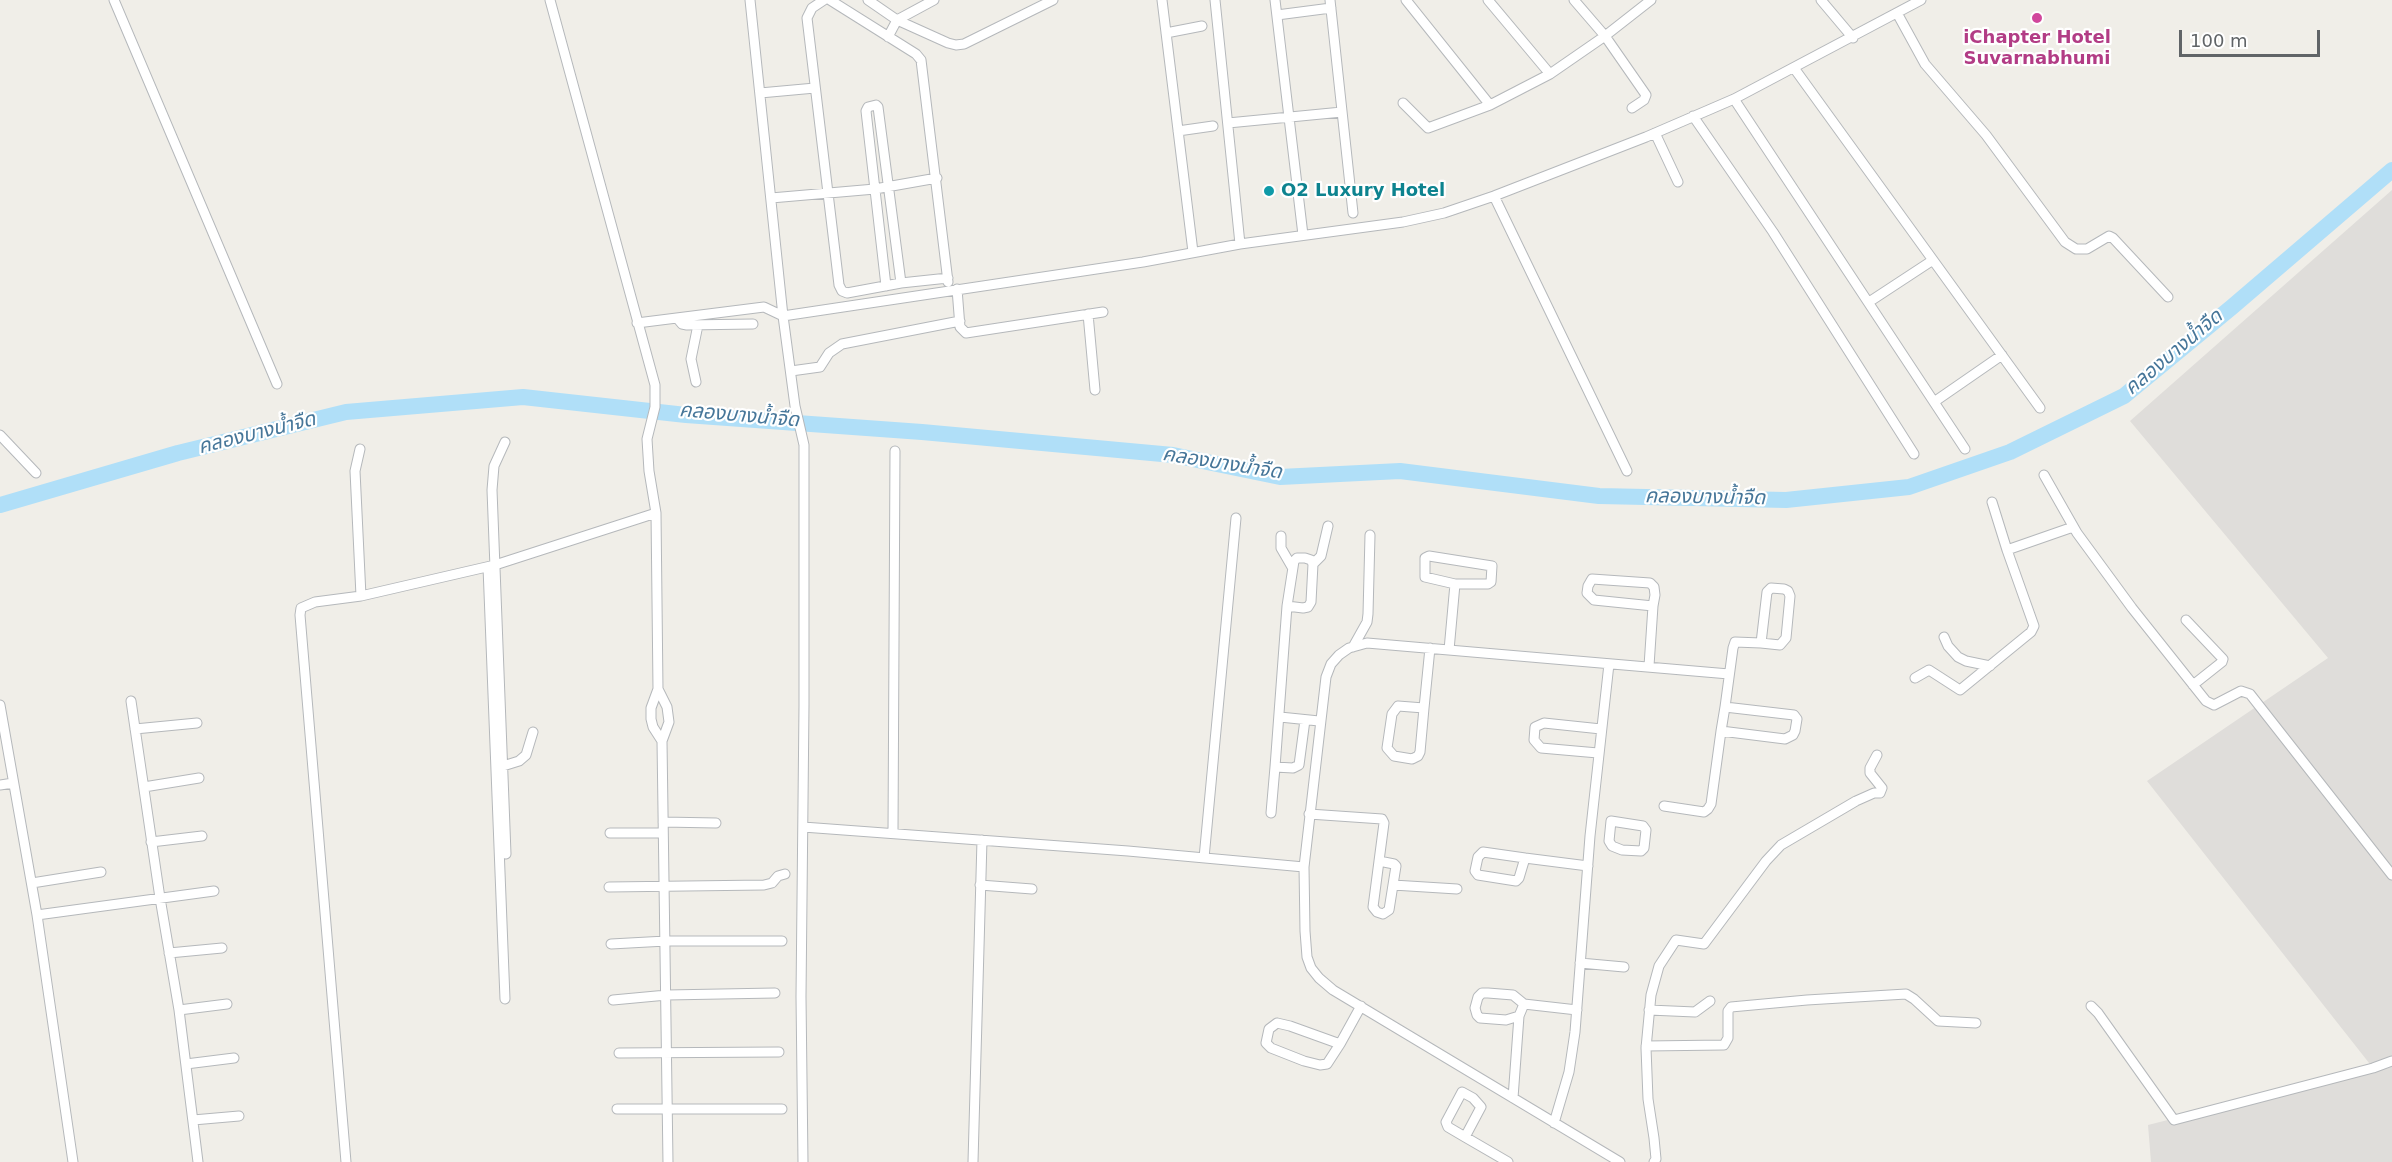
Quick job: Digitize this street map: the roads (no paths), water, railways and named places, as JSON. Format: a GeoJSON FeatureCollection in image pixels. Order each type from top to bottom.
{"type":"FeatureCollection","features":[{"type":"Feature","properties":{"kind":"street"},"geometry":{"type":"LineString","coordinates":[[114,0],[277,384]]}},
{"type":"Feature","properties":{"kind":"street"},"geometry":{"type":"LineString","coordinates":[[550,0],[655,385],[655,407],[647,440],[649,471],[656,513],[658,689],[651,708],[651,719],[652,727],[662,741]]}},
{"type":"Feature","properties":{"kind":"street"},"geometry":{"type":"LineString","coordinates":[[750,0],[782,316],[795,406],[804,445],[801,997],[803,1162]]}},
{"type":"Feature","properties":{"kind":"street"},"geometry":{"type":"LineString","coordinates":[[824,0],[812,8],[807,18],[839,285],[842,291],[847,293],[901,283],[948,278]]}},
{"type":"Feature","properties":{"kind":"street"},"geometry":{"type":"LineString","coordinates":[[830,0],[916,54],[921,60],[948,278],[953,289],[960,327],[966,333],[1103,312]]}},
{"type":"Feature","properties":{"kind":"street"},"geometry":{"type":"LineString","coordinates":[[868,0],[897,20],[948,43],[964,44],[1053,0]]}},
{"type":"Feature","properties":{"kind":"street"},"geometry":{"type":"LineString","coordinates":[[888,37],[897,20],[934,0]]}},
{"type":"Feature","properties":{"kind":"street"},"geometry":{"type":"LineString","coordinates":[[1162,0],[1193,252]]}},
{"type":"Feature","properties":{"kind":"street"},"geometry":{"type":"LineString","coordinates":[[1215,0],[1240,244]]}},
{"type":"Feature","properties":{"kind":"street"},"geometry":{"type":"LineString","coordinates":[[1275,0],[1303,236]]}},
{"type":"Feature","properties":{"kind":"street"},"geometry":{"type":"LineString","coordinates":[[1406,0],[1490,105]]}},
{"type":"Feature","properties":{"kind":"street"},"geometry":{"type":"LineString","coordinates":[[1488,0],[1550,74]]}},
{"type":"Feature","properties":{"kind":"street"},"geometry":{"type":"LineString","coordinates":[[1574,0],[1605,36],[1646,95],[1644,100],[1632,108]]}},
{"type":"Feature","properties":{"kind":"street"},"geometry":{"type":"LineString","coordinates":[[1404,103],[1428,128],[1490,105],[1550,74],[1605,36],[1651,0]]}},
{"type":"Feature","properties":{"kind":"street"},"geometry":{"type":"LineString","coordinates":[[1821,0],[1852,38]]}},
{"type":"Feature","properties":{"kind":"street"},"geometry":{"type":"LineString","coordinates":[[637,323],[768,307],[782,316],[1143,262],[1240,244],[1403,222],[1444,213],[1494,196],[1655,133],[1734,99],[1852,38],[1915,1]]}},
{"type":"Feature","properties":{"kind":"street"},"geometry":{"type":"LineString","coordinates":[[1277,15],[1331,4],[1353,213]]}},
{"type":"Feature","properties":{"kind":"street"},"geometry":{"type":"LineString","coordinates":[[1897,13],[1925,64],[1986,135],[2066,242],[2076,249],[2087,249],[2109,236],[2113,238],[2168,297]]}},
{"type":"Feature","properties":{"kind":"street"},"geometry":{"type":"LineString","coordinates":[[1166,33],[1202,27]]}},
{"type":"Feature","properties":{"kind":"street"},"geometry":{"type":"LineString","coordinates":[[1794,68],[2040,408]]}},
{"type":"Feature","properties":{"kind":"street"},"geometry":{"type":"LineString","coordinates":[[760,93],[815,88]]}},
{"type":"Feature","properties":{"kind":"street"},"geometry":{"type":"LineString","coordinates":[[1734,99],[1965,449]]}},
{"type":"Feature","properties":{"kind":"street"},"geometry":{"type":"LineString","coordinates":[[886,286],[866,111],[868,107],[876,105],[901,283]]}},
{"type":"Feature","properties":{"kind":"street"},"geometry":{"type":"LineString","coordinates":[[1227,123],[1342,112]]}},
{"type":"Feature","properties":{"kind":"street"},"geometry":{"type":"LineString","coordinates":[[1693,116],[1773,232],[1914,454]]}},
{"type":"Feature","properties":{"kind":"street"},"geometry":{"type":"LineString","coordinates":[[1178,131],[1213,126]]}},
{"type":"Feature","properties":{"kind":"street"},"geometry":{"type":"LineString","coordinates":[[1655,133],[1678,182]]}},
{"type":"Feature","properties":{"kind":"street"},"geometry":{"type":"LineString","coordinates":[[771,198],[887,188],[937,178]]}},
{"type":"Feature","properties":{"kind":"street"},"geometry":{"type":"LineString","coordinates":[[1494,196],[1627,471]]}},
{"type":"Feature","properties":{"kind":"street"},"geometry":{"type":"LineString","coordinates":[[1869,302],[1933,260]]}},
{"type":"Feature","properties":{"kind":"street"},"geometry":{"type":"LineString","coordinates":[[1088,314],[1095,390]]}},
{"type":"Feature","properties":{"kind":"street"},"geometry":{"type":"LineString","coordinates":[[677,318],[682,324],[753,324]]}},
{"type":"Feature","properties":{"kind":"street"},"geometry":{"type":"LineString","coordinates":[[791,371],[820,367],[829,353],[842,344],[960,321]]}},
{"type":"Feature","properties":{"kind":"street"},"geometry":{"type":"LineString","coordinates":[[696,382],[691,359],[698,325]]}},
{"type":"Feature","properties":{"kind":"street"},"geometry":{"type":"LineString","coordinates":[[1934,402],[2002,355]]}},
{"type":"Feature","properties":{"kind":"street"},"geometry":{"type":"LineString","coordinates":[[0,435],[36,473]]}},
{"type":"Feature","properties":{"kind":"street"},"geometry":{"type":"LineString","coordinates":[[505,442],[492,473],[491,566],[505,999]]}},
{"type":"Feature","properties":{"kind":"street"},"geometry":{"type":"LineString","coordinates":[[360,448],[355,471],[361,596]]}},
{"type":"Feature","properties":{"kind":"street"},"geometry":{"type":"LineString","coordinates":[[892,833],[895,451]]}},
{"type":"Feature","properties":{"kind":"street"},"geometry":{"type":"LineString","coordinates":[[2044,476],[2073,527],[2132,608],[2209,705],[2214,705],[2241,691],[2250,694],[2392,875]]}},
{"type":"Feature","properties":{"kind":"street"},"geometry":{"type":"LineString","coordinates":[[1915,678],[1929,670],[1960,690],[2031,632],[2034,626],[1992,502]]}},
{"type":"Feature","properties":{"kind":"street"},"geometry":{"type":"LineString","coordinates":[[346,1162],[301,608],[315,602],[361,596],[491,566],[656,513]]}},
{"type":"Feature","properties":{"kind":"street"},"geometry":{"type":"LineString","coordinates":[[1204,858],[1236,518]]}},
{"type":"Feature","properties":{"kind":"street"},"geometry":{"type":"LineString","coordinates":[[1313,564],[1322,556],[1328,526]]}},
{"type":"Feature","properties":{"kind":"street"},"geometry":{"type":"LineString","coordinates":[[2007,550],[2073,527]]}},
{"type":"Feature","properties":{"kind":"street"},"geometry":{"type":"LineString","coordinates":[[1353,647],[1368,614],[1370,535]]}},
{"type":"Feature","properties":{"kind":"street"},"geometry":{"type":"LineString","coordinates":[[1281,536],[1281,548],[1292,567]]}},
{"type":"Feature","properties":{"kind":"street"},"geometry":{"type":"LineString","coordinates":[[1429,556],[1492,566],[1491,582],[1488,584],[1455,584],[1425,577],[1425,558],[1429,556]]}},
{"type":"Feature","properties":{"kind":"street"},"geometry":{"type":"LineString","coordinates":[[1271,813],[1287,606],[1292,567],[1297,558],[1311,560],[1313,564],[1311,602],[1308,607],[1303,608],[1287,606]]}},
{"type":"Feature","properties":{"kind":"street"},"geometry":{"type":"LineString","coordinates":[[491,566],[506,854]]}},
{"type":"Feature","properties":{"kind":"street"},"geometry":{"type":"LineString","coordinates":[[1649,666],[1653,606],[1654,587],[1650,583],[1596,579],[1592,579],[1587,586],[1587,593],[1594,600],[1653,606]]}},
{"type":"Feature","properties":{"kind":"street"},"geometry":{"type":"LineString","coordinates":[[1449,650],[1455,584]]}},
{"type":"Feature","properties":{"kind":"street"},"geometry":{"type":"LineString","coordinates":[[1664,806],[1704,812],[1711,804],[1735,642],[1780,645],[1786,638],[1790,596],[1784,589],[1771,588],[1767,592],[1761,643]]}},
{"type":"Feature","properties":{"kind":"street"},"geometry":{"type":"LineString","coordinates":[[2186,620],[2223,659],[2193,685]]}},
{"type":"Feature","properties":{"kind":"street"},"geometry":{"type":"LineString","coordinates":[[1944,637],[1948,646],[1958,657],[1990,666]]}},
{"type":"Feature","properties":{"kind":"street"},"geometry":{"type":"LineString","coordinates":[[1620,1162],[1333,990],[1311,968],[1307,957],[1305,930],[1304,867],[1319,721],[1326,677],[1331,664],[1339,656],[1353,647],[1367,643],[1729,674]]}},
{"type":"Feature","properties":{"kind":"street"},"geometry":{"type":"LineString","coordinates":[[1424,708],[1398,706],[1392,714],[1387,748],[1394,756],[1405,759],[1418,756],[1420,752],[1430,648]]}},
{"type":"Feature","properties":{"kind":"street"},"geometry":{"type":"LineString","coordinates":[[1554,1123],[1569,1072],[1577,1010],[1598,753],[1609,664]]}},
{"type":"Feature","properties":{"kind":"street"},"geometry":{"type":"LineString","coordinates":[[658,689],[669,713],[667,731],[662,741],[668,1162]]}},
{"type":"Feature","properties":{"kind":"street"},"geometry":{"type":"LineString","coordinates":[[131,701],[179,1010],[198,1162]]}},
{"type":"Feature","properties":{"kind":"street"},"geometry":{"type":"LineString","coordinates":[[0,705],[2,732],[32,882],[73,1162]]}},
{"type":"Feature","properties":{"kind":"street"},"geometry":{"type":"LineString","coordinates":[[1721,731],[1785,739],[1793,735],[1797,725],[1794,715],[1725,707]]}},
{"type":"Feature","properties":{"kind":"street"},"geometry":{"type":"LineString","coordinates":[[1280,717],[1319,721]]}},
{"type":"Feature","properties":{"kind":"street"},"geometry":{"type":"LineString","coordinates":[[1275,767],[1293,768],[1299,765],[1305,720]]}},
{"type":"Feature","properties":{"kind":"street"},"geometry":{"type":"LineString","coordinates":[[135,729],[197,723]]}},
{"type":"Feature","properties":{"kind":"street"},"geometry":{"type":"LineString","coordinates":[[1598,753],[1541,748],[1533,741],[1535,727],[1544,723],[1601,729]]}},
{"type":"Feature","properties":{"kind":"street"},"geometry":{"type":"LineString","coordinates":[[503,766],[519,761],[526,755],[533,732]]}},
{"type":"Feature","properties":{"kind":"street"},"geometry":{"type":"LineString","coordinates":[[1654,1162],[1655,1148],[1648,1099],[1646,1046],[1651,995],[1659,966],[1676,940],[1704,944],[1780,845],[1867,795],[1880,793],[1882,788],[1870,773],[1870,768],[1877,755]]}},
{"type":"Feature","properties":{"kind":"street"},"geometry":{"type":"LineString","coordinates":[[0,773],[11,770]]}},
{"type":"Feature","properties":{"kind":"street"},"geometry":{"type":"LineString","coordinates":[[144,787],[199,778]]}},
{"type":"Feature","properties":{"kind":"street"},"geometry":{"type":"LineString","coordinates":[[0,785],[13,783]]}},
{"type":"Feature","properties":{"kind":"street"},"geometry":{"type":"LineString","coordinates":[[1309,814],[1382,819],[1384,823],[1379,861],[1373,907],[1377,912],[1383,914],[1389,910],[1396,866],[1379,861]]}},
{"type":"Feature","properties":{"kind":"street"},"geometry":{"type":"LineString","coordinates":[[1593,817],[1643,826],[1646,830],[1644,848],[1622,850],[1612,846],[1611,821]]}},
{"type":"Feature","properties":{"kind":"street"},"geometry":{"type":"LineString","coordinates":[[663,822],[716,823]]}},
{"type":"Feature","properties":{"kind":"street"},"geometry":{"type":"LineString","coordinates":[[803,827],[1304,867]]}},
{"type":"Feature","properties":{"kind":"street"},"geometry":{"type":"LineString","coordinates":[[610,833],[663,833]]}},
{"type":"Feature","properties":{"kind":"street"},"geometry":{"type":"LineString","coordinates":[[152,842],[202,836]]}},
{"type":"Feature","properties":{"kind":"street"},"geometry":{"type":"LineString","coordinates":[[973,1162],[982,840]]}},
{"type":"Feature","properties":{"kind":"street"},"geometry":{"type":"LineString","coordinates":[[1525,858],[1522,871],[1516,881],[1484,877],[1475,871],[1478,857],[1483,852],[1588,866]]}},
{"type":"Feature","properties":{"kind":"street"},"geometry":{"type":"LineString","coordinates":[[32,882],[101,872]]}},
{"type":"Feature","properties":{"kind":"street"},"geometry":{"type":"LineString","coordinates":[[609,887],[764,885],[772,883],[778,876],[785,874]]}},
{"type":"Feature","properties":{"kind":"street"},"geometry":{"type":"LineString","coordinates":[[980,885],[1032,889]]}},
{"type":"Feature","properties":{"kind":"street"},"geometry":{"type":"LineString","coordinates":[[1393,885],[1457,889]]}},
{"type":"Feature","properties":{"kind":"street"},"geometry":{"type":"LineString","coordinates":[[37,915],[214,891]]}},
{"type":"Feature","properties":{"kind":"street"},"geometry":{"type":"LineString","coordinates":[[611,944],[666,941],[782,941]]}},
{"type":"Feature","properties":{"kind":"street"},"geometry":{"type":"LineString","coordinates":[[169,953],[222,948]]}},
{"type":"Feature","properties":{"kind":"street"},"geometry":{"type":"LineString","coordinates":[[1580,963],[1624,966]]}},
{"type":"Feature","properties":{"kind":"street"},"geometry":{"type":"LineString","coordinates":[[613,1000],[667,995],[775,993]]}},
{"type":"Feature","properties":{"kind":"street"},"geometry":{"type":"LineString","coordinates":[[1519,1016],[1506,1020],[1480,1018],[1477,1015],[1475,1002],[1482,993],[1513,994],[1524,1004],[1577,1010]]}},
{"type":"Feature","properties":{"kind":"street"},"geometry":{"type":"LineString","coordinates":[[1646,1046],[1724,1044],[1728,1038],[1728,1011],[1731,1007],[1807,1000],[1906,994],[1938,1021],[1976,1023]]}},
{"type":"Feature","properties":{"kind":"street"},"geometry":{"type":"LineString","coordinates":[[1649,1010],[1695,1012],[1710,1001]]}},
{"type":"Feature","properties":{"kind":"street"},"geometry":{"type":"LineString","coordinates":[[179,1010],[227,1004]]}},
{"type":"Feature","properties":{"kind":"street"},"geometry":{"type":"LineString","coordinates":[[1513,1098],[1519,1016],[1524,1004]]}},
{"type":"Feature","properties":{"kind":"street"},"geometry":{"type":"LineString","coordinates":[[1340,1044],[1277,1023],[1269,1029],[1266,1043],[1271,1048],[1304,1061],[1320,1065],[1327,1064],[1340,1044],[1361,1006]]}},
{"type":"Feature","properties":{"kind":"street"},"geometry":{"type":"LineString","coordinates":[[2091,1006],[2174,1120],[2392,1061]]}},
{"type":"Feature","properties":{"kind":"street"},"geometry":{"type":"LineString","coordinates":[[619,1053],[779,1052]]}},
{"type":"Feature","properties":{"kind":"street"},"geometry":{"type":"LineString","coordinates":[[186,1064],[234,1058]]}},
{"type":"Feature","properties":{"kind":"street"},"geometry":{"type":"LineString","coordinates":[[1471,1073],[1446,1122],[1448,1127],[1508,1162]]}},
{"type":"Feature","properties":{"kind":"street"},"geometry":{"type":"LineString","coordinates":[[1462,1092],[1473,1098],[1481,1107],[1465,1137]]}},
{"type":"Feature","properties":{"kind":"street"},"geometry":{"type":"LineString","coordinates":[[617,1109],[782,1109]]}},
{"type":"Feature","properties":{"kind":"street"},"geometry":{"type":"LineString","coordinates":[[193,1120],[239,1116]]}},
{"type":"Feature","properties":{"kind":"waterway","name":"คลองบางน้ำจืด"},"geometry":{"type":"LineString","coordinates":[[0,505],[178,453],[346,412],[523,397],[686,415],[922,432],[1173,455],[1280,477],[1400,471],[1599,496],[1786,500],[1909,487],[2010,452],[2124,396],[2392,170]]}},
{"type":"Feature","properties":{"kind":"place","name":"iChapter Hotel Suvarnabhumi"},"geometry":{"type":"Point","coordinates":[2037,18]}},
{"type":"Feature","properties":{"kind":"place","name":"O2 Luxury Hotel"},"geometry":{"type":"Point","coordinates":[1269,191]}}]}
